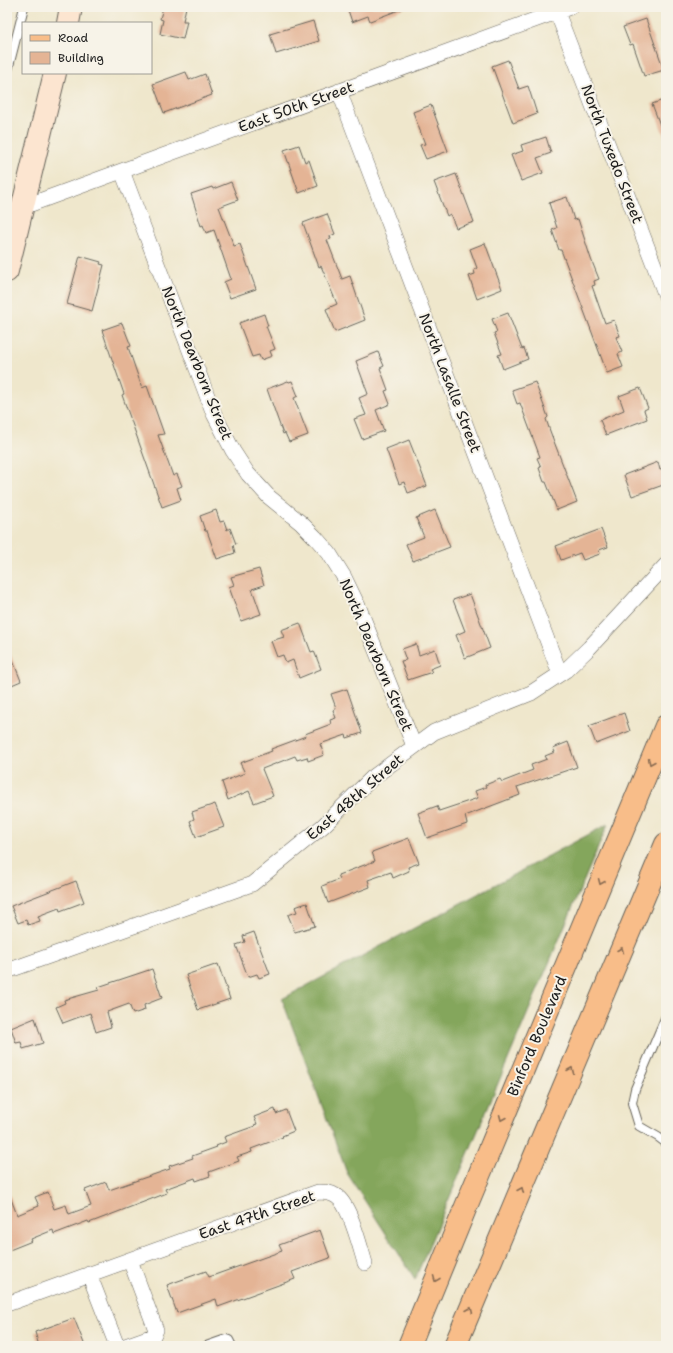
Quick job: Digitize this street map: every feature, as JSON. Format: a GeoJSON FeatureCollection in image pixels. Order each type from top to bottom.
{"type":"FeatureCollection","features":[{"type":"Feature","properties":{"kind":"main road"},"geometry":{"type":"LineString","coordinates":[[68,22],[71,7]]}},
{"type":"Feature","properties":{"kind":"main road"},"geometry":{"type":"LineString","coordinates":[[7,271],[55,74]]}},
{"type":"Feature","properties":{"kind":"main road","name":"Binford Boulevard"},"geometry":{"type":"LineString","coordinates":[[409,1346],[666,726]]}},
{"type":"Feature","properties":{"kind":"main road"},"geometry":{"type":"LineString","coordinates":[[455,1346],[666,844]]}},
{"type":"Feature","properties":{"kind":"street","name":"East 50th Street"},"geometry":{"type":"LineString","coordinates":[[23,207],[564,9]]}},
{"type":"Feature","properties":{"kind":"street","name":"North Tuxedo Street"},"geometry":{"type":"LineString","coordinates":[[564,9],[666,296]]}},
{"type":"Feature","properties":{"kind":"street","name":"North Lasalle Street"},"geometry":{"type":"LineString","coordinates":[[339,91],[560,674]]}},
{"type":"Feature","properties":{"kind":"street","name":"North Dearborn Street"},"geometry":{"type":"LineString","coordinates":[[122,171],[214,414],[223,433],[236,457],[248,474],[269,497],[301,523],[315,537],[329,553],[344,577],[360,608],[414,746]]}},
{"type":"Feature","properties":{"kind":"street","name":"East 48th Street"},"geometry":{"type":"LineString","coordinates":[[7,972],[252,884],[323,826],[372,778],[434,732],[531,693],[560,674],[589,648],[666,565]]}},
{"type":"Feature","properties":{"kind":"street","name":"East 47th Street"},"geometry":{"type":"LineString","coordinates":[[7,1304],[318,1192],[332,1193],[344,1204],[365,1263]]}},
{"type":"Feature","properties":{"kind":"street"},"geometry":{"type":"LineString","coordinates":[[125,1346],[153,1336],[156,1330],[130,1260]]}},
{"type":"Feature","properties":{"kind":"street"},"geometry":{"type":"LineString","coordinates":[[89,1274],[117,1346]]}},
{"type":"Feature","properties":{"kind":"lane"},"geometry":{"type":"LineString","coordinates":[[7,74],[24,7]]}},
{"type":"Feature","properties":{"kind":"lane"},"geometry":{"type":"LineString","coordinates":[[666,1016],[635,1089],[632,1103],[639,1126],[666,1143]]}},
{"type":"Feature","properties":{"kind":"lane"},"geometry":{"type":"LineString","coordinates":[[206,1346],[226,1339],[231,1342],[232,1346]]}},
{"type":"Feature","properties":{"kind":"green space"},"geometry":{"type":"Polygon","coordinates":[[[608,824],[415,1279],[347,1173],[282,999],[608,824]]]}},
{"type":"Feature","properties":{"kind":"building"},"geometry":{"type":"Polygon","coordinates":[[[163,7],[186,7],[183,21],[187,21],[183,39],[160,34],[163,20],[160,19],[163,7]]]}},
{"type":"Feature","properties":{"kind":"building"},"geometry":{"type":"Polygon","coordinates":[[[347,7],[404,8],[370,21],[368,16],[352,22],[347,7]]]}},
{"type":"Feature","properties":{"kind":"building"},"geometry":{"type":"Polygon","coordinates":[[[646,19],[664,70],[644,76],[633,44],[630,45],[623,27],[646,19]]]}},
{"type":"Feature","properties":{"kind":"building"},"geometry":{"type":"Polygon","coordinates":[[[313,21],[319,41],[276,54],[270,34],[313,21]]]}},
{"type":"Feature","properties":{"kind":"building"},"geometry":{"type":"Polygon","coordinates":[[[508,60],[519,89],[528,86],[537,114],[513,123],[492,66],[508,60]]]}},
{"type":"Feature","properties":{"kind":"building"},"geometry":{"type":"Polygon","coordinates":[[[186,72],[189,80],[205,74],[212,95],[164,113],[153,84],[186,72]]]}},
{"type":"Feature","properties":{"kind":"building"},"geometry":{"type":"Polygon","coordinates":[[[666,99],[666,138],[665,138],[652,104],[666,99]]]}},
{"type":"Feature","properties":{"kind":"building"},"geometry":{"type":"Polygon","coordinates":[[[431,105],[448,151],[426,159],[420,145],[425,144],[413,112],[431,105]]]}},
{"type":"Feature","properties":{"kind":"building"},"geometry":{"type":"Polygon","coordinates":[[[546,137],[551,153],[537,158],[543,173],[521,181],[511,155],[523,151],[521,145],[546,137]]]}},
{"type":"Feature","properties":{"kind":"building"},"geometry":{"type":"Polygon","coordinates":[[[299,145],[305,162],[309,160],[318,186],[299,193],[284,150],[299,145]]]}},
{"type":"Feature","properties":{"kind":"building"},"geometry":{"type":"Polygon","coordinates":[[[456,174],[474,222],[456,228],[450,214],[447,216],[434,182],[456,174]]]}},
{"type":"Feature","properties":{"kind":"building"},"geometry":{"type":"Polygon","coordinates":[[[231,182],[238,200],[219,207],[234,246],[240,244],[256,289],[230,298],[224,282],[231,279],[214,230],[206,233],[203,225],[201,226],[191,194],[212,187],[213,189],[231,182]]]}},
{"type":"Feature","properties":{"kind":"building"},"geometry":{"type":"Polygon","coordinates":[[[567,197],[574,220],[578,219],[599,279],[594,281],[595,285],[592,286],[605,323],[614,320],[620,336],[616,337],[622,352],[618,354],[623,367],[607,373],[561,250],[559,250],[552,230],[557,228],[549,203],[567,197]]]}},
{"type":"Feature","properties":{"kind":"building"},"geometry":{"type":"Polygon","coordinates":[[[327,214],[335,234],[330,236],[331,239],[327,240],[342,279],[350,276],[365,320],[335,332],[326,309],[337,304],[321,266],[319,267],[303,223],[327,214]]]}},
{"type":"Feature","properties":{"kind":"building"},"geometry":{"type":"Polygon","coordinates":[[[485,243],[502,289],[477,299],[469,276],[475,274],[474,270],[477,268],[470,249],[485,243]]]}},
{"type":"Feature","properties":{"kind":"building"},"geometry":{"type":"Polygon","coordinates":[[[80,256],[101,262],[100,264],[104,265],[92,311],[67,304],[80,256]]]}},
{"type":"Feature","properties":{"kind":"building"},"geometry":{"type":"Polygon","coordinates":[[[508,313],[522,349],[524,348],[528,359],[503,369],[498,355],[502,354],[494,333],[497,332],[492,319],[508,313]]]}},
{"type":"Feature","properties":{"kind":"building"},"geometry":{"type":"Polygon","coordinates":[[[264,314],[268,326],[266,326],[275,349],[270,351],[272,356],[261,360],[259,355],[252,357],[239,323],[264,314]]]}},
{"type":"Feature","properties":{"kind":"building"},"geometry":{"type":"Polygon","coordinates":[[[122,323],[131,346],[128,347],[142,388],[147,386],[164,434],[158,435],[173,476],[177,474],[182,486],[177,488],[181,500],[162,507],[122,395],[124,394],[102,330],[122,323]]]}},
{"type":"Feature","properties":{"kind":"building"},"geometry":{"type":"Polygon","coordinates":[[[378,352],[384,366],[380,368],[388,390],[385,391],[390,404],[376,410],[384,431],[362,439],[354,419],[366,415],[359,398],[368,394],[356,361],[378,352]]]}},
{"type":"Feature","properties":{"kind":"building"},"geometry":{"type":"Polygon","coordinates":[[[288,381],[292,381],[298,396],[294,398],[308,435],[289,442],[285,433],[283,434],[267,389],[288,381]]]}},
{"type":"Feature","properties":{"kind":"building"},"geometry":{"type":"Polygon","coordinates":[[[535,382],[548,417],[546,419],[550,431],[577,502],[557,510],[539,468],[541,467],[537,458],[540,457],[520,403],[517,404],[512,390],[535,382]]]}},
{"type":"Feature","properties":{"kind":"building"},"geometry":{"type":"Polygon","coordinates":[[[640,388],[648,408],[644,410],[647,419],[606,435],[600,420],[624,410],[619,396],[640,388]]]}},
{"type":"Feature","properties":{"kind":"building"},"geometry":{"type":"Polygon","coordinates":[[[409,440],[427,486],[408,493],[404,482],[399,484],[386,449],[409,440]]]}},
{"type":"Feature","properties":{"kind":"building"},"geometry":{"type":"Polygon","coordinates":[[[658,462],[660,470],[666,467],[666,484],[632,496],[624,475],[658,462]]]}},
{"type":"Feature","properties":{"kind":"building"},"geometry":{"type":"Polygon","coordinates":[[[216,510],[220,522],[224,521],[227,530],[230,528],[236,544],[233,545],[235,553],[217,559],[200,516],[216,510]]]}},
{"type":"Feature","properties":{"kind":"building"},"geometry":{"type":"Polygon","coordinates":[[[435,510],[450,547],[413,561],[406,544],[424,537],[416,518],[435,510]]]}},
{"type":"Feature","properties":{"kind":"building"},"geometry":{"type":"Polygon","coordinates":[[[601,529],[608,547],[599,550],[600,554],[583,560],[580,553],[561,560],[556,546],[601,529]]]}},
{"type":"Feature","properties":{"kind":"building"},"geometry":{"type":"Polygon","coordinates":[[[259,569],[264,585],[252,589],[261,614],[241,621],[229,587],[234,585],[231,577],[259,569]]]}},
{"type":"Feature","properties":{"kind":"building"},"geometry":{"type":"Polygon","coordinates":[[[470,594],[490,648],[465,658],[456,635],[465,631],[453,600],[470,594]]]}},
{"type":"Feature","properties":{"kind":"building"},"geometry":{"type":"Polygon","coordinates":[[[300,623],[311,652],[314,651],[321,669],[299,678],[293,660],[286,663],[283,655],[277,657],[271,641],[284,637],[281,630],[300,623]]]}},
{"type":"Feature","properties":{"kind":"building"},"geometry":{"type":"Polygon","coordinates":[[[416,644],[419,655],[435,649],[440,665],[430,669],[432,672],[408,680],[401,661],[406,660],[402,649],[416,644]]]}},
{"type":"Feature","properties":{"kind":"building"},"geometry":{"type":"Polygon","coordinates":[[[7,648],[21,681],[7,687],[7,648]]]}},
{"type":"Feature","properties":{"kind":"building"},"geometry":{"type":"Polygon","coordinates":[[[347,689],[362,733],[347,738],[346,735],[320,744],[324,755],[308,761],[307,757],[297,760],[295,756],[262,769],[273,796],[254,803],[249,791],[228,800],[222,782],[245,773],[240,763],[272,751],[271,749],[306,736],[305,734],[331,724],[330,720],[336,718],[333,710],[336,708],[331,694],[347,689]]]}},
{"type":"Feature","properties":{"kind":"building"},"geometry":{"type":"Polygon","coordinates":[[[624,713],[630,731],[596,744],[589,726],[624,713]]]}},
{"type":"Feature","properties":{"kind":"building"},"geometry":{"type":"Polygon","coordinates":[[[568,742],[577,767],[517,787],[520,795],[465,816],[467,824],[427,838],[418,813],[437,806],[439,811],[478,798],[475,791],[500,779],[502,782],[533,770],[531,765],[547,759],[545,756],[555,752],[553,748],[568,742]]]}},
{"type":"Feature","properties":{"kind":"building"},"geometry":{"type":"Polygon","coordinates":[[[215,804],[224,827],[196,837],[190,821],[194,819],[192,812],[215,804]]]}},
{"type":"Feature","properties":{"kind":"building"},"geometry":{"type":"Polygon","coordinates":[[[409,838],[419,863],[408,867],[409,871],[393,878],[391,872],[368,880],[370,887],[328,903],[322,886],[340,879],[338,875],[375,861],[372,852],[409,838]]]}},
{"type":"Feature","properties":{"kind":"building"},"geometry":{"type":"Polygon","coordinates":[[[76,881],[84,902],[60,911],[59,908],[38,916],[40,921],[28,925],[26,920],[18,923],[11,906],[76,881]]]}},
{"type":"Feature","properties":{"kind":"building"},"geometry":{"type":"Polygon","coordinates":[[[307,903],[315,926],[295,932],[288,915],[297,912],[295,907],[307,903]]]}},
{"type":"Feature","properties":{"kind":"building"},"geometry":{"type":"Polygon","coordinates":[[[254,932],[270,974],[259,978],[257,974],[248,977],[236,945],[245,942],[243,936],[254,932]]]}},
{"type":"Feature","properties":{"kind":"building"},"geometry":{"type":"Polygon","coordinates":[[[218,964],[230,999],[198,1010],[186,975],[218,964]]]}},
{"type":"Feature","properties":{"kind":"building"},"geometry":{"type":"Polygon","coordinates":[[[152,969],[162,998],[144,1005],[145,1010],[133,1014],[129,1004],[107,1012],[111,1027],[96,1032],[90,1013],[63,1023],[56,1007],[65,1003],[64,1000],[99,990],[98,987],[152,969]]]}},
{"type":"Feature","properties":{"kind":"building"},"geometry":{"type":"Polygon","coordinates":[[[35,1018],[43,1043],[23,1049],[21,1042],[16,1043],[11,1028],[35,1018]]]}},
{"type":"Feature","properties":{"kind":"building"},"geometry":{"type":"Polygon","coordinates":[[[275,1109],[276,1114],[286,1110],[294,1131],[282,1136],[283,1137],[251,1149],[252,1152],[237,1157],[239,1161],[209,1172],[210,1176],[196,1181],[195,1178],[165,1189],[167,1193],[89,1223],[88,1221],[54,1234],[53,1230],[31,1239],[32,1241],[7,1251],[8,1191],[17,1215],[39,1206],[35,1197],[48,1192],[54,1209],[66,1205],[69,1214],[91,1206],[85,1190],[106,1182],[109,1190],[170,1169],[169,1166],[193,1158],[192,1156],[226,1142],[224,1137],[255,1126],[254,1125],[257,1124],[254,1117],[275,1109]]]}},
{"type":"Feature","properties":{"kind":"building"},"geometry":{"type":"Polygon","coordinates":[[[320,1230],[330,1258],[292,1272],[295,1279],[218,1307],[216,1299],[177,1313],[167,1285],[206,1271],[209,1277],[282,1251],[279,1245],[320,1230]]]}},
{"type":"Feature","properties":{"kind":"building"},"geometry":{"type":"Polygon","coordinates":[[[74,1318],[85,1346],[39,1346],[35,1332],[74,1318]]]}}]}
